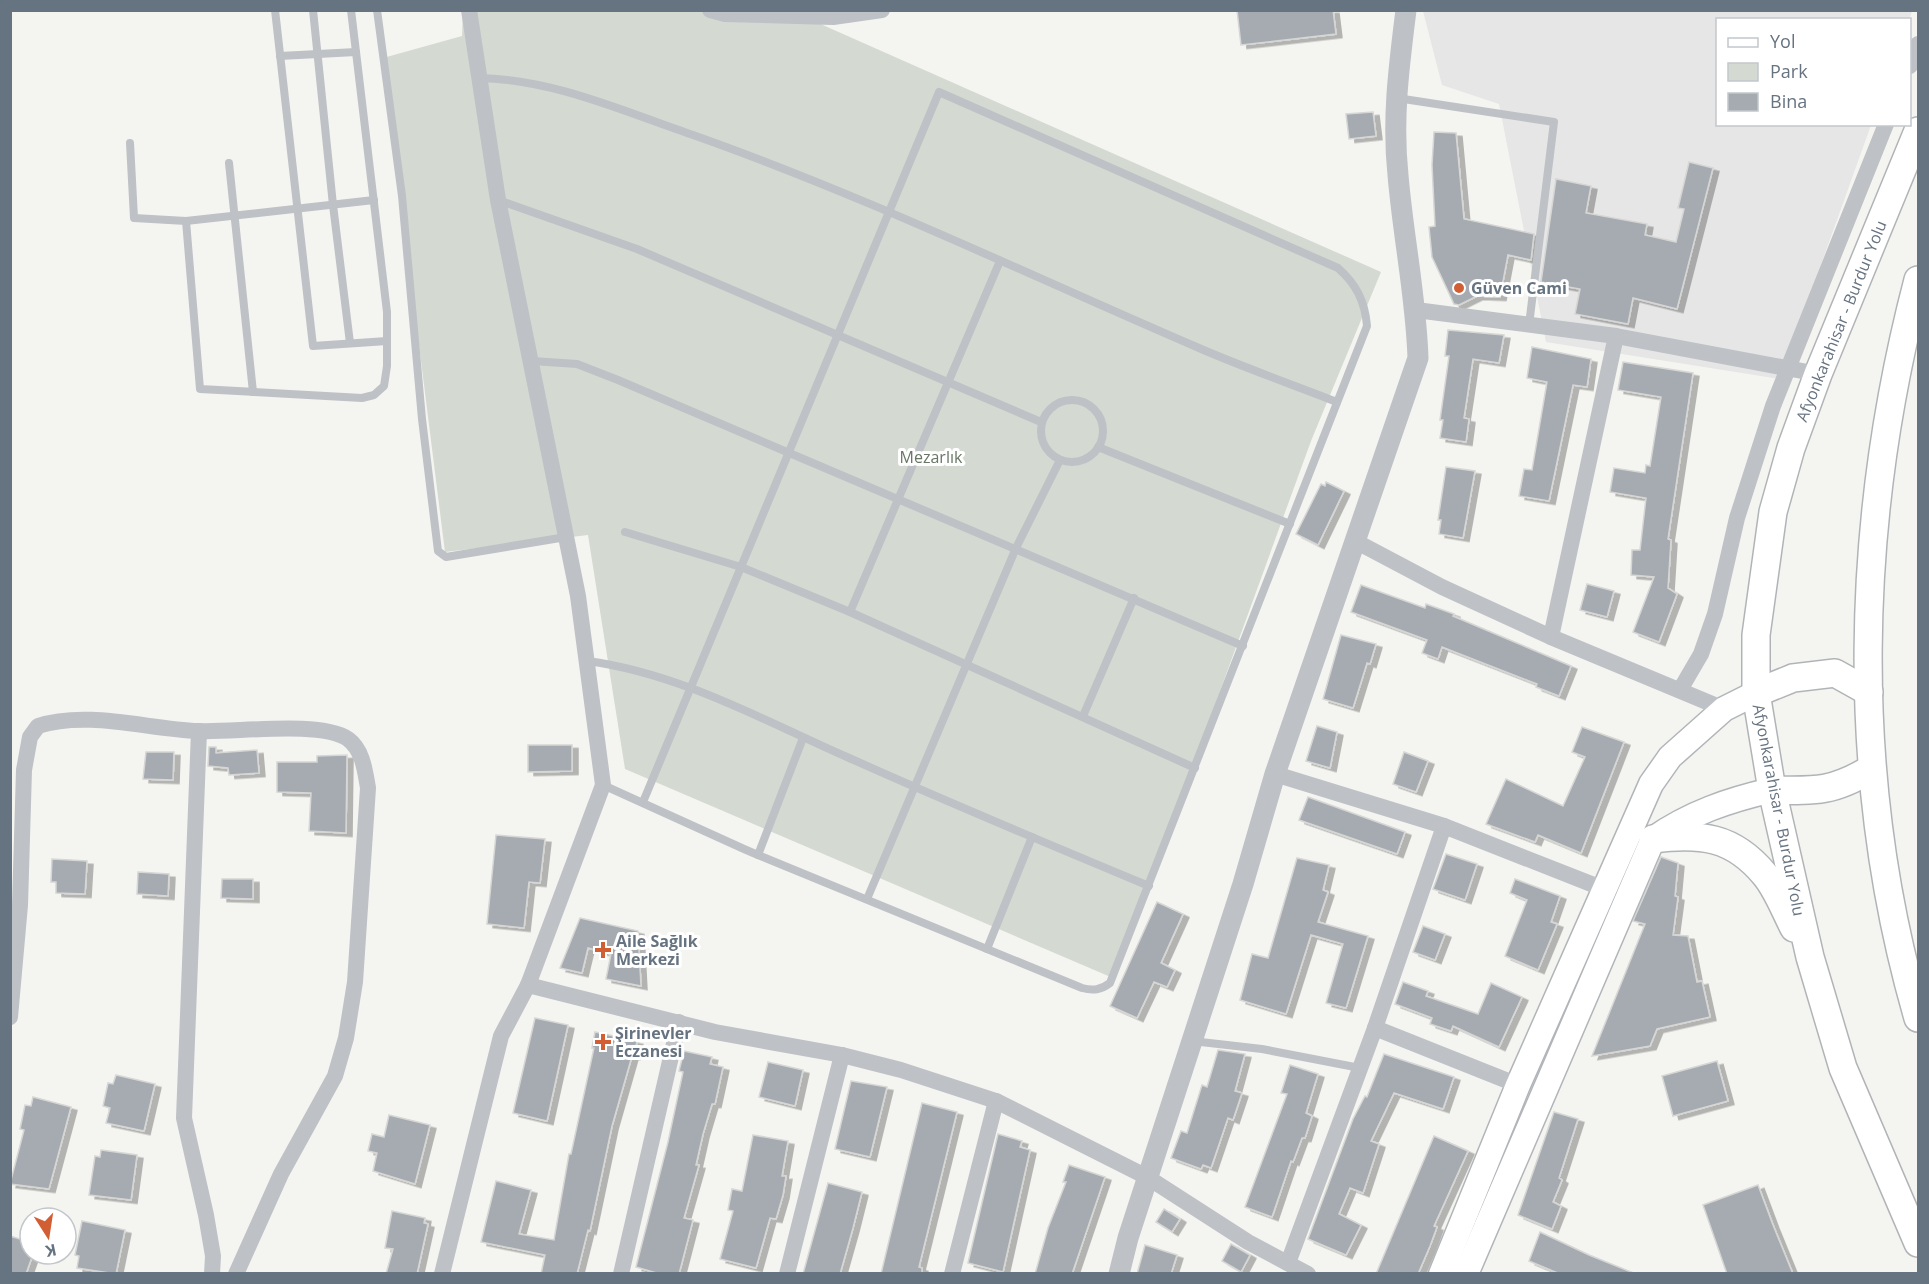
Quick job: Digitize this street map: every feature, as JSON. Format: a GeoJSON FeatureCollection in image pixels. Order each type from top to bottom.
{"type":"FeatureCollection","features":[{"type":"Feature","properties":{"kind":"highway","name":"Afyonkarahisar - Burdur Yolu"},"geometry":{"type":"LineString","coordinates":[[1918,131],[1818,374],[1791,448],[1773,512],[1756,635],[1756,693],[1772,790],[1809,957],[1842,1068],[1918,1243]]}},
{"type":"Feature","properties":{"kind":"highway"},"geometry":{"type":"LineString","coordinates":[[1918,280],[1913,321],[1878,488],[1869,597],[1871,769],[1890,886],[1918,1018]]}},
{"type":"Feature","properties":{"kind":"highway"},"geometry":{"type":"LineString","coordinates":[[1756,693],[1793,678],[1834,673],[1869,692]]}},
{"type":"Feature","properties":{"kind":"highway"},"geometry":{"type":"LineString","coordinates":[[1772,790],[1811,791],[1844,785],[1871,769]]}},
{"type":"Feature","properties":{"kind":"highway"},"geometry":{"type":"LineString","coordinates":[[1653,839],[1680,835],[1713,838],[1740,852],[1766,875],[1809,957]]}},
{"type":"Feature","properties":{"kind":"main road"},"geometry":{"type":"LineString","coordinates":[[1441,1274],[1518,1085],[1651,784],[1670,758],[1724,709],[1756,693]]}},
{"type":"Feature","properties":{"kind":"main road"},"geometry":{"type":"LineString","coordinates":[[1466,1274],[1653,839],[1679,820],[1732,800],[1772,790]]}},
{"type":"Feature","properties":{"kind":"street"},"geometry":{"type":"LineString","coordinates":[[442,1274],[501,1036],[528,985],[603,784],[587,661],[567,537],[498,200],[469,10]]}},
{"type":"Feature","properties":{"kind":"street"},"geometry":{"type":"LineString","coordinates":[[720,12],[833,17],[882,10]]}},
{"type":"Feature","properties":{"kind":"street"},"geometry":{"type":"LineString","coordinates":[[1119,1274],[1147,1177],[1244,884],[1275,774],[1418,358],[1416,310],[1398,174],[1395,98],[1406,10]]}},
{"type":"Feature","properties":{"kind":"street"},"geometry":{"type":"LineString","coordinates":[[1911,63],[1918,44]]}},
{"type":"Feature","properties":{"kind":"street"},"geometry":{"type":"LineString","coordinates":[[1680,690],[1701,654],[1708,634],[1746,485],[1789,367],[1885,126]]}},
{"type":"Feature","properties":{"kind":"street"},"geometry":{"type":"LineString","coordinates":[[1416,310],[1616,336],[1818,374]]}},
{"type":"Feature","properties":{"kind":"street"},"geometry":{"type":"LineString","coordinates":[[1551,637],[1616,336]]}},
{"type":"Feature","properties":{"kind":"street"},"geometry":{"type":"LineString","coordinates":[[1355,541],[1442,587],[1551,637],[1724,709]]}},
{"type":"Feature","properties":{"kind":"street"},"geometry":{"type":"LineString","coordinates":[[10,1017],[20,905],[24,770],[30,737],[38,726],[48,723],[82,721],[199,731],[322,731],[346,738],[356,747],[363,762],[368,788],[355,982],[346,1038],[335,1076],[281,1174],[236,1274]]}},
{"type":"Feature","properties":{"kind":"street"},"geometry":{"type":"LineString","coordinates":[[199,731],[184,1118],[206,1215],[213,1256],[212,1274]]}},
{"type":"Feature","properties":{"kind":"street"},"geometry":{"type":"LineString","coordinates":[[1275,774],[1444,826],[1604,889]]}},
{"type":"Feature","properties":{"kind":"street"},"geometry":{"type":"LineString","coordinates":[[1288,1263],[1375,1028],[1444,826]]}},
{"type":"Feature","properties":{"kind":"street"},"geometry":{"type":"LineString","coordinates":[[528,985],[715,1032],[842,1055],[996,1101],[1147,1177],[1248,1242],[1308,1274]]}},
{"type":"Feature","properties":{"kind":"street"},"geometry":{"type":"LineString","coordinates":[[621,1274],[679,1022]]}},
{"type":"Feature","properties":{"kind":"street"},"geometry":{"type":"LineString","coordinates":[[1375,1028],[1518,1085]]}},
{"type":"Feature","properties":{"kind":"street"},"geometry":{"type":"LineString","coordinates":[[787,1274],[842,1055]]}},
{"type":"Feature","properties":{"kind":"street"},"geometry":{"type":"LineString","coordinates":[[952,1274],[996,1101]]}},
{"type":"Feature","properties":{"kind":"lane"},"geometry":{"type":"LineString","coordinates":[[275,10],[313,346],[387,340]]}},
{"type":"Feature","properties":{"kind":"lane"},"geometry":{"type":"LineString","coordinates":[[313,10],[350,343]]}},
{"type":"Feature","properties":{"kind":"lane"},"geometry":{"type":"LineString","coordinates":[[186,221],[200,389],[362,398],[374,395],[384,387],[387,366],[387,312],[351,10]]}},
{"type":"Feature","properties":{"kind":"lane"},"geometry":{"type":"LineString","coordinates":[[377,10],[402,196],[437,548],[446,557],[567,537]]}},
{"type":"Feature","properties":{"kind":"lane"},"geometry":{"type":"LineString","coordinates":[[280,56],[356,52]]}},
{"type":"Feature","properties":{"kind":"lane"},"geometry":{"type":"LineString","coordinates":[[479,78],[526,83],[588,99],[739,152],[889,212],[1202,349],[1337,402]]}},
{"type":"Feature","properties":{"kind":"lane"},"geometry":{"type":"LineString","coordinates":[[603,784],[758,855],[1082,988],[1090,990],[1105,987],[1110,983],[1149,886],[1366,326],[1361,297],[1355,285],[1338,268],[939,92],[643,802]]}},
{"type":"Feature","properties":{"kind":"lane"},"geometry":{"type":"LineString","coordinates":[[1395,98],[1554,122],[1529,325]]}},
{"type":"Feature","properties":{"kind":"lane"},"geometry":{"type":"LineString","coordinates":[[130,143],[134,218],[186,221],[374,200]]}},
{"type":"Feature","properties":{"kind":"lane"},"geometry":{"type":"LineString","coordinates":[[229,163],[253,392]]}},
{"type":"Feature","properties":{"kind":"lane"},"geometry":{"type":"LineString","coordinates":[[498,200],[637,249],[1041,422]]}},
{"type":"Feature","properties":{"kind":"lane"},"geometry":{"type":"LineString","coordinates":[[850,612],[1000,261]]}},
{"type":"Feature","properties":{"kind":"lane"},"geometry":{"type":"LineString","coordinates":[[532,361],[577,364],[899,498],[1243,646]]}},
{"type":"Feature","properties":{"kind":"lane"},"geometry":{"type":"LineString","coordinates":[[1067,400],[1085,403],[1092,408],[1102,423],[1102,439],[1098,447],[1087,458],[1078,462],[1060,460],[1046,448],[1040,431],[1041,422],[1051,408],[1059,403],[1067,400]]}},
{"type":"Feature","properties":{"kind":"lane"},"geometry":{"type":"LineString","coordinates":[[1098,447],[1290,524]]}},
{"type":"Feature","properties":{"kind":"lane"},"geometry":{"type":"LineString","coordinates":[[867,899],[1016,548],[1060,460]]}},
{"type":"Feature","properties":{"kind":"lane"},"geometry":{"type":"LineString","coordinates":[[625,532],[741,567],[850,612],[1195,768]]}},
{"type":"Feature","properties":{"kind":"lane"},"geometry":{"type":"LineString","coordinates":[[1083,716],[1134,598]]}},
{"type":"Feature","properties":{"kind":"lane"},"geometry":{"type":"LineString","coordinates":[[587,661],[625,666],[691,687],[915,787],[1149,886]]}},
{"type":"Feature","properties":{"kind":"lane"},"geometry":{"type":"LineString","coordinates":[[758,855],[803,738]]}},
{"type":"Feature","properties":{"kind":"lane"},"geometry":{"type":"LineString","coordinates":[[987,949],[1032,837]]}},
{"type":"Feature","properties":{"kind":"lane"},"geometry":{"type":"LineString","coordinates":[[1192,1041],[1262,1049],[1360,1068]]}},
{"type":"Feature","properties":{"kind":"shaded area"},"geometry":{"type":"Polygon","coordinates":[[[1423,11],[1912,11],[1910,18],[1716,18],[1716,126],[1871,126],[1780,379],[1546,342],[1499,104],[1442,85],[1423,11]]]}},
{"type":"Feature","properties":{"kind":"green space","name":"Mezarlık"},"geometry":{"type":"Polygon","coordinates":[[[705,10],[816,22],[1381,272],[1311,441],[1149,886],[1113,978],[625,769],[588,535],[445,552],[383,58],[462,36],[463,11],[705,10]]]}},
{"type":"Feature","properties":{"kind":"building"},"geometry":{"type":"Polygon","coordinates":[[[1237,10],[1333,10],[1336,34],[1241,45],[1237,10]]]}},
{"type":"Feature","properties":{"kind":"building"},"geometry":{"type":"Polygon","coordinates":[[[1373,112],[1376,136],[1349,139],[1346,114],[1373,112]]]}},
{"type":"Feature","properties":{"kind":"building"},"geometry":{"type":"Polygon","coordinates":[[[1434,132],[1456,133],[1464,219],[1534,234],[1531,260],[1508,255],[1500,297],[1477,296],[1459,305],[1454,304],[1432,257],[1429,227],[1435,226],[1432,165],[1434,132]]]}},
{"type":"Feature","properties":{"kind":"building"},"geometry":{"type":"Polygon","coordinates":[[[1689,162],[1713,168],[1677,309],[1633,298],[1628,324],[1575,314],[1580,289],[1541,282],[1556,179],[1591,186],[1586,213],[1647,224],[1645,235],[1676,242],[1684,209],[1678,208],[1689,162]]]}},
{"type":"Feature","properties":{"kind":"building"},"geometry":{"type":"Polygon","coordinates":[[[1448,330],[1504,335],[1499,363],[1473,359],[1464,418],[1469,419],[1466,442],[1440,438],[1443,420],[1440,420],[1449,356],[1445,356],[1448,330]]]}},
{"type":"Feature","properties":{"kind":"building"},"geometry":{"type":"Polygon","coordinates":[[[1532,347],[1591,359],[1587,387],[1573,385],[1549,501],[1519,496],[1524,469],[1532,470],[1547,382],[1527,378],[1532,347]]]}},
{"type":"Feature","properties":{"kind":"building"},"geometry":{"type":"Polygon","coordinates":[[[1623,362],[1693,373],[1668,539],[1671,540],[1668,588],[1677,594],[1659,642],[1633,632],[1654,577],[1631,575],[1632,550],[1640,550],[1646,498],[1610,492],[1614,468],[1645,473],[1646,465],[1650,466],[1661,397],[1618,390],[1623,362]]]}},
{"type":"Feature","properties":{"kind":"building"},"geometry":{"type":"Polygon","coordinates":[[[1446,467],[1475,471],[1463,538],[1439,534],[1441,520],[1438,520],[1446,467]]]}},
{"type":"Feature","properties":{"kind":"building"},"geometry":{"type":"Polygon","coordinates":[[[1326,482],[1344,491],[1318,545],[1296,534],[1321,484],[1325,486],[1326,482]]]}},
{"type":"Feature","properties":{"kind":"building"},"geometry":{"type":"Polygon","coordinates":[[[1587,584],[1614,591],[1607,617],[1580,610],[1587,584]]]}},
{"type":"Feature","properties":{"kind":"building"},"geometry":{"type":"Polygon","coordinates":[[[1361,585],[1425,608],[1426,604],[1454,614],[1453,616],[1571,666],[1559,696],[1536,687],[1537,684],[1442,647],[1438,659],[1422,653],[1427,640],[1351,612],[1361,585]]]}},
{"type":"Feature","properties":{"kind":"building"},"geometry":{"type":"Polygon","coordinates":[[[1341,635],[1376,644],[1370,664],[1367,663],[1353,708],[1323,699],[1341,635]]]}},
{"type":"Feature","properties":{"kind":"building"},"geometry":{"type":"Polygon","coordinates":[[[1317,726],[1337,732],[1330,768],[1306,761],[1317,726]]]}},
{"type":"Feature","properties":{"kind":"building"},"geometry":{"type":"Polygon","coordinates":[[[1582,727],[1624,742],[1581,853],[1538,835],[1535,842],[1486,824],[1506,779],[1563,806],[1585,757],[1572,752],[1582,727]]]}},
{"type":"Feature","properties":{"kind":"building"},"geometry":{"type":"Polygon","coordinates":[[[528,745],[572,745],[572,771],[528,772],[528,745]]]}},
{"type":"Feature","properties":{"kind":"building"},"geometry":{"type":"Polygon","coordinates":[[[209,747],[216,747],[216,753],[257,750],[259,773],[229,775],[228,768],[208,766],[209,747]]]}},
{"type":"Feature","properties":{"kind":"building"},"geometry":{"type":"Polygon","coordinates":[[[146,752],[174,752],[173,780],[143,779],[146,752]]]}},
{"type":"Feature","properties":{"kind":"building"},"geometry":{"type":"Polygon","coordinates":[[[1404,752],[1428,761],[1416,792],[1393,784],[1404,752]]]}},
{"type":"Feature","properties":{"kind":"building"},"geometry":{"type":"Polygon","coordinates":[[[347,755],[346,833],[309,831],[311,793],[277,792],[277,762],[317,762],[317,756],[347,755]]]}},
{"type":"Feature","properties":{"kind":"building"},"geometry":{"type":"Polygon","coordinates":[[[1308,797],[1405,832],[1397,854],[1299,820],[1308,797]]]}},
{"type":"Feature","properties":{"kind":"building"},"geometry":{"type":"Polygon","coordinates":[[[496,835],[545,839],[540,883],[529,882],[524,928],[487,924],[496,835]]]}},
{"type":"Feature","properties":{"kind":"building"},"geometry":{"type":"Polygon","coordinates":[[[1446,854],[1477,864],[1465,900],[1433,889],[1446,854]]]}},
{"type":"Feature","properties":{"kind":"building"},"geometry":{"type":"Polygon","coordinates":[[[1661,857],[1678,863],[1675,896],[1678,897],[1673,935],[1688,936],[1697,982],[1702,981],[1710,1017],[1657,1029],[1650,1046],[1592,1056],[1645,924],[1633,921],[1661,857]]]}},
{"type":"Feature","properties":{"kind":"building"},"geometry":{"type":"Polygon","coordinates":[[[1297,858],[1329,865],[1323,890],[1328,892],[1318,922],[1368,936],[1346,1008],[1326,1003],[1343,944],[1311,935],[1286,1014],[1240,1000],[1252,954],[1268,958],[1297,858]]]}},
{"type":"Feature","properties":{"kind":"building"},"geometry":{"type":"Polygon","coordinates":[[[52,859],[87,861],[85,894],[56,893],[56,882],[51,882],[52,859]]]}},
{"type":"Feature","properties":{"kind":"building"},"geometry":{"type":"Polygon","coordinates":[[[138,872],[169,874],[168,896],[137,894],[138,872]]]}},
{"type":"Feature","properties":{"kind":"building"},"geometry":{"type":"Polygon","coordinates":[[[222,879],[253,879],[253,899],[221,898],[222,879]]]}},
{"type":"Feature","properties":{"kind":"building"},"geometry":{"type":"Polygon","coordinates":[[[1515,879],[1560,896],[1551,922],[1557,924],[1538,970],[1505,956],[1527,900],[1510,893],[1515,879]]]}},
{"type":"Feature","properties":{"kind":"building"},"geometry":{"type":"Polygon","coordinates":[[[1157,902],[1183,914],[1161,963],[1175,970],[1167,987],[1154,982],[1137,1018],[1110,1006],[1157,902]]]}},
{"type":"Feature","properties":{"kind":"building","name":"Aile Sağlık Merkezi"},"geometry":{"type":"Polygon","coordinates":[[[580,918],[638,931],[641,986],[606,979],[611,954],[588,948],[582,973],[560,968],[580,918]]]}},
{"type":"Feature","properties":{"kind":"building"},"geometry":{"type":"Polygon","coordinates":[[[1423,926],[1445,934],[1435,960],[1413,952],[1423,926]]]}},
{"type":"Feature","properties":{"kind":"building"},"geometry":{"type":"Polygon","coordinates":[[[1403,982],[1428,991],[1426,996],[1478,1014],[1491,983],[1522,997],[1499,1047],[1453,1026],[1451,1031],[1430,1024],[1432,1018],[1395,1004],[1403,982]]]}},
{"type":"Feature","properties":{"kind":"building"},"geometry":{"type":"Polygon","coordinates":[[[535,1018],[568,1025],[547,1121],[513,1113],[535,1018]]]}},
{"type":"Feature","properties":{"kind":"building"},"geometry":{"type":"Polygon","coordinates":[[[595,1032],[637,1041],[634,1056],[632,1056],[612,1126],[590,1231],[588,1230],[577,1274],[541,1274],[545,1255],[481,1242],[496,1181],[531,1190],[519,1234],[554,1240],[569,1154],[571,1154],[594,1048],[592,1048],[595,1032]]]}},
{"type":"Feature","properties":{"kind":"building"},"geometry":{"type":"Polygon","coordinates":[[[1218,1050],[1245,1054],[1235,1091],[1242,1093],[1233,1120],[1228,1118],[1211,1168],[1203,1165],[1201,1169],[1171,1158],[1181,1131],[1187,1133],[1202,1085],[1207,1087],[1218,1050]]]}},
{"type":"Feature","properties":{"kind":"building"},"geometry":{"type":"Polygon","coordinates":[[[684,1051],[712,1057],[710,1064],[723,1067],[715,1104],[712,1104],[703,1134],[696,1165],[699,1165],[684,1218],[693,1220],[679,1274],[660,1274],[636,1267],[668,1142],[683,1072],[679,1071],[684,1051]]]}},
{"type":"Feature","properties":{"kind":"building"},"geometry":{"type":"Polygon","coordinates":[[[1384,1054],[1454,1077],[1443,1109],[1394,1093],[1371,1141],[1379,1144],[1363,1193],[1350,1188],[1339,1214],[1361,1225],[1346,1255],[1308,1239],[1353,1119],[1365,1096],[1367,1097],[1384,1054]]]}},
{"type":"Feature","properties":{"kind":"building"},"geometry":{"type":"Polygon","coordinates":[[[1717,1061],[1728,1101],[1673,1116],[1662,1076],[1717,1061]]]}},
{"type":"Feature","properties":{"kind":"building"},"geometry":{"type":"Polygon","coordinates":[[[768,1062],[803,1070],[795,1106],[759,1097],[768,1062]]]}},
{"type":"Feature","properties":{"kind":"building"},"geometry":{"type":"Polygon","coordinates":[[[1290,1065],[1318,1074],[1306,1113],[1312,1116],[1305,1138],[1302,1138],[1293,1162],[1291,1161],[1272,1217],[1245,1207],[1287,1094],[1281,1093],[1290,1065]]]}},
{"type":"Feature","properties":{"kind":"building"},"geometry":{"type":"Polygon","coordinates":[[[116,1075],[155,1084],[144,1131],[106,1123],[110,1108],[103,1106],[108,1083],[113,1084],[116,1075]]]}},
{"type":"Feature","properties":{"kind":"building"},"geometry":{"type":"Polygon","coordinates":[[[851,1081],[887,1087],[870,1157],[835,1149],[851,1081]]]}},
{"type":"Feature","properties":{"kind":"building"},"geometry":{"type":"Polygon","coordinates":[[[33,1097],[71,1107],[49,1189],[10,1184],[24,1130],[20,1129],[25,1105],[31,1106],[33,1097]]]}},
{"type":"Feature","properties":{"kind":"building"},"geometry":{"type":"Polygon","coordinates":[[[922,1103],[957,1112],[919,1267],[922,1268],[922,1274],[881,1274],[922,1103]]]}},
{"type":"Feature","properties":{"kind":"building"},"geometry":{"type":"Polygon","coordinates":[[[1554,1112],[1578,1119],[1559,1178],[1562,1180],[1553,1202],[1561,1206],[1552,1229],[1518,1215],[1554,1112]]]}},
{"type":"Feature","properties":{"kind":"building"},"geometry":{"type":"Polygon","coordinates":[[[389,1115],[430,1125],[415,1184],[373,1171],[377,1153],[368,1151],[372,1134],[384,1137],[389,1115]]]}},
{"type":"Feature","properties":{"kind":"building"},"geometry":{"type":"Polygon","coordinates":[[[998,1134],[1022,1141],[1020,1147],[1030,1150],[1003,1272],[968,1263],[998,1134]]]}},
{"type":"Feature","properties":{"kind":"building"},"geometry":{"type":"Polygon","coordinates":[[[753,1135],[788,1141],[782,1176],[786,1176],[783,1195],[776,1219],[770,1218],[756,1268],[720,1259],[733,1211],[728,1210],[732,1189],[742,1191],[753,1135]]]}},
{"type":"Feature","properties":{"kind":"building"},"geometry":{"type":"Polygon","coordinates":[[[1434,1136],[1468,1151],[1434,1226],[1437,1227],[1430,1246],[1418,1274],[1376,1274],[1434,1136]]]}},
{"type":"Feature","properties":{"kind":"building"},"geometry":{"type":"Polygon","coordinates":[[[101,1150],[137,1155],[131,1200],[89,1195],[95,1156],[100,1157],[101,1150]]]}},
{"type":"Feature","properties":{"kind":"building"},"geometry":{"type":"Polygon","coordinates":[[[1069,1165],[1105,1177],[1072,1274],[1035,1274],[1048,1228],[1066,1182],[1063,1182],[1069,1165]]]}},
{"type":"Feature","properties":{"kind":"building"},"geometry":{"type":"Polygon","coordinates":[[[828,1183],[862,1192],[853,1228],[840,1274],[803,1274],[828,1183]]]}},
{"type":"Feature","properties":{"kind":"building"},"geometry":{"type":"Polygon","coordinates":[[[1758,1185],[1793,1274],[1727,1274],[1703,1205],[1758,1185]]]}},
{"type":"Feature","properties":{"kind":"building"},"geometry":{"type":"Polygon","coordinates":[[[1164,1209],[1180,1219],[1172,1232],[1156,1222],[1164,1209]]]}},
{"type":"Feature","properties":{"kind":"building"},"geometry":{"type":"Polygon","coordinates":[[[392,1211],[425,1218],[424,1223],[428,1224],[417,1274],[386,1274],[393,1249],[385,1248],[392,1211]]]}},
{"type":"Feature","properties":{"kind":"building"},"geometry":{"type":"Polygon","coordinates":[[[82,1221],[125,1230],[116,1274],[77,1268],[78,1240],[82,1221]]]}},
{"type":"Feature","properties":{"kind":"building"},"geometry":{"type":"Polygon","coordinates":[[[1540,1232],[1636,1274],[1560,1274],[1529,1261],[1540,1232]]]}},
{"type":"Feature","properties":{"kind":"building"},"geometry":{"type":"Polygon","coordinates":[[[10,1236],[18,1238],[18,1266],[29,1266],[26,1274],[10,1274],[10,1236]]]}},
{"type":"Feature","properties":{"kind":"building"},"geometry":{"type":"Polygon","coordinates":[[[1231,1244],[1250,1255],[1241,1272],[1222,1261],[1231,1244]]]}},
{"type":"Feature","properties":{"kind":"building"},"geometry":{"type":"Polygon","coordinates":[[[1145,1245],[1177,1255],[1171,1274],[1137,1274],[1145,1245]]]}},
{"type":"Feature","properties":{"kind":"place","name":"Güven Cami"},"geometry":{"type":"Point","coordinates":[1459,288]}},
{"type":"Feature","properties":{"kind":"place","name":"Aile Sağlık Merkezi"},"geometry":{"type":"Point","coordinates":[603,950]}},
{"type":"Feature","properties":{"kind":"place","name":"Şirinevler Eczanesi"},"geometry":{"type":"Point","coordinates":[603,1042]}}]}
